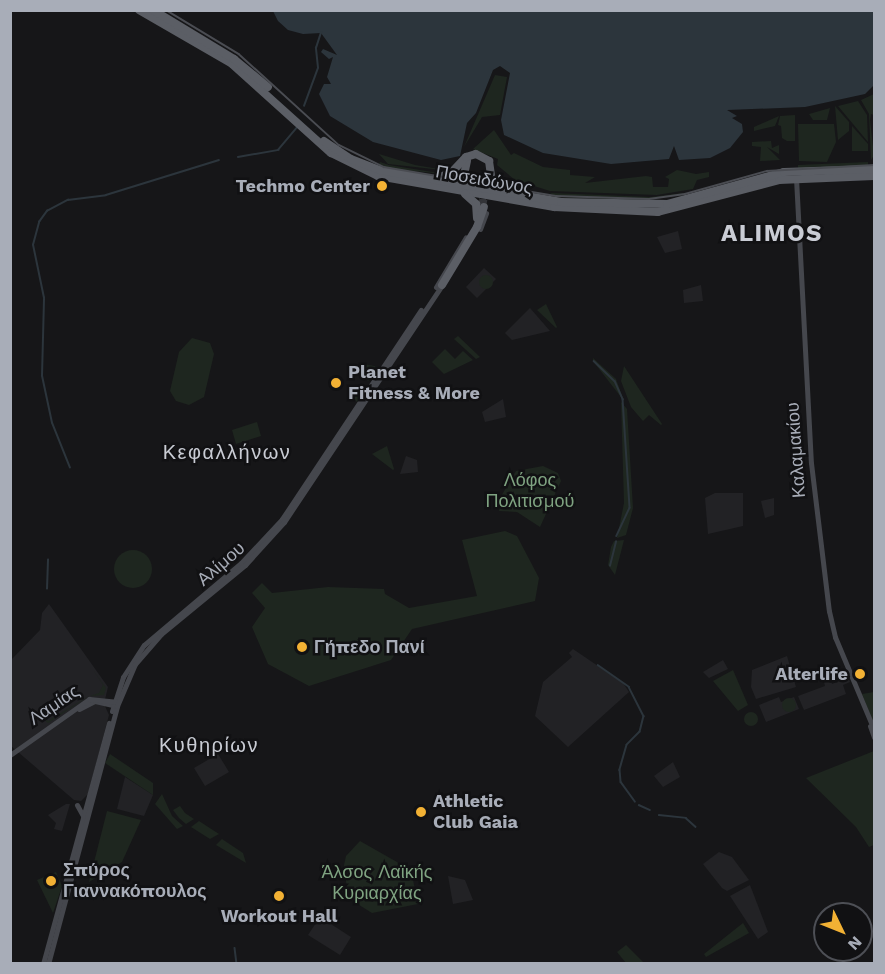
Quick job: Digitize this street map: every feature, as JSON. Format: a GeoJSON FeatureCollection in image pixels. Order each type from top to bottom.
{"type":"FeatureCollection","features":[{"type":"Feature","properties":{"kind":"highway","name":"Ποσειδώνος"},"geometry":{"type":"LineString","coordinates":[[139,10],[237,67],[347,164],[378,176],[555,207],[657,212],[803,171],[874,169]]}},
{"type":"Feature","properties":{"kind":"highway","name":"Ποσειδώνος"},"geometry":{"type":"LineString","coordinates":[[153,10],[246,68],[336,150],[371,168],[570,202],[667,204],[794,174],[874,176]]}},
{"type":"Feature","properties":{"kind":"highway"},"geometry":{"type":"LineString","coordinates":[[174,30],[184,29]]}},
{"type":"Feature","properties":{"kind":"highway"},"geometry":{"type":"LineString","coordinates":[[414,177],[444,177],[476,154],[489,161],[490,174],[488,165],[480,158],[470,159],[463,167],[470,182],[507,192]]}},
{"type":"Feature","properties":{"kind":"highway"},"geometry":{"type":"LineString","coordinates":[[458,191],[472,198],[478,209],[466,237]]}},
{"type":"Feature","properties":{"kind":"highway"},"geometry":{"type":"LineString","coordinates":[[442,281],[484,209],[490,202],[500,198]]}},
{"type":"Feature","properties":{"kind":"highway"},"geometry":{"type":"LineString","coordinates":[[557,198],[570,202]]}},
{"type":"Feature","properties":{"kind":"main road","name":"Καλαμακίου"},"geometry":{"type":"LineString","coordinates":[[794,174],[815,506],[833,631],[874,730]]}},
{"type":"Feature","properties":{"kind":"main road","name":"Αλίμου"},"geometry":{"type":"LineString","coordinates":[[46,963],[116,704],[128,668],[144,645],[241,563],[288,511],[442,281],[466,237]]}},
{"type":"Feature","properties":{"kind":"main road","name":"Λαμίας"},"geometry":{"type":"LineString","coordinates":[[12,754],[89,699],[116,704]]}},
{"type":"Feature","properties":{"kind":"main road"},"geometry":{"type":"LineString","coordinates":[[103,702],[116,704]]}},
{"type":"Feature","properties":{"kind":"main road"},"geometry":{"type":"LineString","coordinates":[[103,702],[111,714]]}},
{"type":"Feature","properties":{"kind":"main road","name":"Λαμίας"},"geometry":{"type":"LineString","coordinates":[[12,754],[90,703],[103,702]]}},
{"type":"Feature","properties":{"kind":"main road","name":"Αλίμου"},"geometry":{"type":"LineString","coordinates":[[46,963],[57,913],[111,714],[116,704]]}},
{"type":"Feature","properties":{"kind":"main road","name":"Καλαμακίου"},"geometry":{"type":"LineString","coordinates":[[866,713],[874,737]]}},
{"type":"Feature","properties":{"kind":"main road"},"geometry":{"type":"LineString","coordinates":[[83,817],[79,804],[89,796]]}},
{"type":"Feature","properties":{"kind":"main road"},"geometry":{"type":"LineString","coordinates":[[48,915],[57,913]]}},
{"type":"Feature","properties":{"kind":"shaded area"},"geometry":{"type":"Polygon","coordinates":[[[273,11],[874,11],[874,85],[865,94],[805,107],[727,110],[737,116],[732,118],[742,124],[743,132],[730,148],[710,158],[679,160],[674,146],[669,159],[611,164],[543,153],[504,135],[501,120],[510,73],[500,66],[493,70],[476,113],[467,123],[460,156],[441,160],[373,142],[330,116],[319,94],[324,84],[331,84],[327,77],[333,57],[329,59],[321,52],[323,49],[337,55],[321,33],[303,34],[288,30],[278,21],[273,11]]]}},
{"type":"Feature","properties":{"kind":"shaded area"},"geometry":{"type":"Polygon","coordinates":[[[678,231],[682,249],[665,253],[657,237],[678,231]]]}},
{"type":"Feature","properties":{"kind":"shaded area"},"geometry":{"type":"Polygon","coordinates":[[[484,268],[496,279],[477,298],[466,287],[484,268]]]}},
{"type":"Feature","properties":{"kind":"shaded area"},"geometry":{"type":"Polygon","coordinates":[[[701,285],[703,301],[684,303],[683,290],[701,285]]]}},
{"type":"Feature","properties":{"kind":"shaded area"},"geometry":{"type":"Polygon","coordinates":[[[530,308],[550,331],[512,340],[505,333],[530,308]]]}},
{"type":"Feature","properties":{"kind":"shaded area"},"geometry":{"type":"Polygon","coordinates":[[[503,399],[506,417],[485,422],[482,412],[503,399]]]}},
{"type":"Feature","properties":{"kind":"shaded area"},"geometry":{"type":"Polygon","coordinates":[[[406,456],[417,460],[418,472],[400,474],[406,456]]]}},
{"type":"Feature","properties":{"kind":"shaded area"},"geometry":{"type":"Polygon","coordinates":[[[715,493],[743,493],[743,526],[708,534],[705,498],[715,493]]]}},
{"type":"Feature","properties":{"kind":"shaded area"},"geometry":{"type":"Polygon","coordinates":[[[774,498],[774,515],[765,518],[761,501],[774,498]]]}},
{"type":"Feature","properties":{"kind":"shaded area"},"geometry":{"type":"Polygon","coordinates":[[[49,604],[108,687],[104,704],[109,715],[88,794],[81,801],[74,800],[11,746],[11,660],[40,630],[42,613],[49,604]]]}},
{"type":"Feature","properties":{"kind":"shaded area"},"geometry":{"type":"Polygon","coordinates":[[[573,649],[623,683],[629,692],[568,747],[535,716],[543,682],[572,657],[569,653],[573,649]]]}},
{"type":"Feature","properties":{"kind":"shaded area"},"geometry":{"type":"Polygon","coordinates":[[[787,656],[796,687],[756,699],[751,687],[752,670],[787,656]]]}},
{"type":"Feature","properties":{"kind":"shaded area"},"geometry":{"type":"Polygon","coordinates":[[[723,660],[728,669],[709,678],[703,672],[723,660]]]}},
{"type":"Feature","properties":{"kind":"shaded area"},"geometry":{"type":"Polygon","coordinates":[[[847,674],[850,682],[843,685],[846,694],[804,710],[798,696],[825,686],[824,682],[831,680],[832,684],[842,680],[841,676],[847,674]]]}},
{"type":"Feature","properties":{"kind":"shaded area"},"geometry":{"type":"Polygon","coordinates":[[[779,697],[781,702],[794,697],[799,709],[766,722],[759,705],[779,697]]]}},
{"type":"Feature","properties":{"kind":"shaded area"},"geometry":{"type":"Polygon","coordinates":[[[218,754],[229,772],[205,786],[194,768],[218,754]]]}},
{"type":"Feature","properties":{"kind":"shaded area"},"geometry":{"type":"Polygon","coordinates":[[[673,762],[680,777],[663,787],[654,776],[673,762]]]}},
{"type":"Feature","properties":{"kind":"shaded area"},"geometry":{"type":"Polygon","coordinates":[[[125,777],[153,795],[144,816],[117,809],[125,777]]]}},
{"type":"Feature","properties":{"kind":"shaded area"},"geometry":{"type":"Polygon","coordinates":[[[70,804],[62,831],[54,829],[56,823],[48,815],[70,804]]]}},
{"type":"Feature","properties":{"kind":"shaded area"},"geometry":{"type":"Polygon","coordinates":[[[719,852],[732,857],[749,880],[727,891],[722,888],[703,864],[719,852]]]}},
{"type":"Feature","properties":{"kind":"shaded area"},"geometry":{"type":"Polygon","coordinates":[[[448,876],[465,880],[473,900],[453,904],[448,876]]]}},
{"type":"Feature","properties":{"kind":"shaded area"},"geometry":{"type":"Polygon","coordinates":[[[750,885],[768,932],[758,939],[730,896],[750,885]]]}},
{"type":"Feature","properties":{"kind":"shaded area"},"geometry":{"type":"Polygon","coordinates":[[[320,917],[351,937],[340,955],[308,935],[320,917]]]}},
{"type":"Feature","properties":{"kind":"green space"},"geometry":{"type":"Polygon","coordinates":[[[495,75],[507,77],[500,115],[482,117],[464,147],[495,75]]]}},
{"type":"Feature","properties":{"kind":"green space"},"geometry":{"type":"Polygon","coordinates":[[[874,94],[874,115],[871,114],[870,120],[874,155],[871,160],[869,114],[861,100],[874,94]]]}},
{"type":"Feature","properties":{"kind":"green space"},"geometry":{"type":"Polygon","coordinates":[[[858,101],[867,115],[868,142],[838,106],[858,101]]]}},
{"type":"Feature","properties":{"kind":"green space"},"geometry":{"type":"Polygon","coordinates":[[[835,106],[849,122],[849,131],[838,140],[835,106]]]}},
{"type":"Feature","properties":{"kind":"green space"},"geometry":{"type":"Polygon","coordinates":[[[830,108],[827,120],[813,120],[809,114],[830,108]]]}},
{"type":"Feature","properties":{"kind":"green space"},"geometry":{"type":"Polygon","coordinates":[[[795,115],[795,141],[787,141],[782,138],[781,126],[778,125],[780,116],[795,115]]]}},
{"type":"Feature","properties":{"kind":"green space"},"geometry":{"type":"Polygon","coordinates":[[[779,116],[775,126],[754,131],[754,127],[779,116]]]}},
{"type":"Feature","properties":{"kind":"green space"},"geometry":{"type":"Polygon","coordinates":[[[798,124],[834,124],[836,142],[827,162],[799,161],[798,124]]]}},
{"type":"Feature","properties":{"kind":"green space"},"geometry":{"type":"Polygon","coordinates":[[[852,126],[868,144],[868,151],[852,151],[852,126]]]}},
{"type":"Feature","properties":{"kind":"green space"},"geometry":{"type":"Polygon","coordinates":[[[494,130],[511,155],[514,153],[543,167],[570,170],[570,175],[595,177],[585,183],[646,176],[652,177],[653,187],[668,187],[669,179],[665,177],[677,170],[696,174],[709,172],[709,177],[697,180],[693,189],[657,195],[550,191],[515,180],[497,165],[498,159],[473,149],[494,130]]]}},
{"type":"Feature","properties":{"kind":"green space"},"geometry":{"type":"Polygon","coordinates":[[[771,141],[772,148],[779,145],[779,154],[767,147],[780,160],[760,161],[761,147],[752,146],[752,142],[771,141]]]}},
{"type":"Feature","properties":{"kind":"green space"},"geometry":{"type":"Polygon","coordinates":[[[379,154],[415,165],[451,171],[388,164],[379,154]]]}},
{"type":"Feature","properties":{"kind":"green space"},"geometry":{"type":"Polygon","coordinates":[[[380,162],[445,174],[392,169],[378,166],[380,162]]]}},
{"type":"Feature","properties":{"kind":"green space"},"geometry":{"type":"Polygon","coordinates":[[[868,162],[868,166],[798,168],[798,165],[868,162]]]}},
{"type":"Feature","properties":{"kind":"green space"},"geometry":{"type":"Polygon","coordinates":[[[550,193],[651,197],[683,193],[684,195],[639,200],[557,197],[550,193]]]}},
{"type":"Feature","properties":{"kind":"green space"},"geometry":{"type":"Polygon","coordinates":[[[486,275],[491,277],[493,282],[491,287],[486,289],[481,287],[479,282],[481,277],[486,275]]]}},
{"type":"Feature","properties":{"kind":"green space"},"geometry":{"type":"Polygon","coordinates":[[[546,304],[557,327],[556,328],[537,310],[546,304]]]}},
{"type":"Feature","properties":{"kind":"green space"},"geometry":{"type":"Polygon","coordinates":[[[458,336],[480,357],[476,359],[454,339],[458,336]]]}},
{"type":"Feature","properties":{"kind":"green space"},"geometry":{"type":"Polygon","coordinates":[[[192,338],[210,343],[214,354],[204,397],[189,405],[176,401],[170,391],[179,352],[192,338]]]}},
{"type":"Feature","properties":{"kind":"green space"},"geometry":{"type":"Polygon","coordinates":[[[445,349],[455,359],[463,351],[473,360],[444,374],[432,362],[445,349]]]}},
{"type":"Feature","properties":{"kind":"green space"},"geometry":{"type":"Polygon","coordinates":[[[593,358],[616,379],[624,401],[593,361],[593,358]]]}},
{"type":"Feature","properties":{"kind":"green space"},"geometry":{"type":"Polygon","coordinates":[[[363,364],[380,367],[369,381],[362,378],[363,364]]]}},
{"type":"Feature","properties":{"kind":"green space"},"geometry":{"type":"Polygon","coordinates":[[[624,366],[661,425],[649,415],[643,421],[631,407],[621,381],[624,366]]]}},
{"type":"Feature","properties":{"kind":"green space"},"geometry":{"type":"Polygon","coordinates":[[[358,385],[365,389],[357,402],[349,392],[358,385]]]}},
{"type":"Feature","properties":{"kind":"green space"},"geometry":{"type":"Polygon","coordinates":[[[621,402],[627,409],[633,508],[626,535],[617,538],[624,503],[621,402]]]}},
{"type":"Feature","properties":{"kind":"green space"},"geometry":{"type":"Polygon","coordinates":[[[257,422],[261,436],[236,444],[232,430],[257,422]]]}},
{"type":"Feature","properties":{"kind":"green space"},"geometry":{"type":"Polygon","coordinates":[[[387,446],[394,469],[393,470],[372,454],[387,446]]]}},
{"type":"Feature","properties":{"kind":"green space","name":"Λόφος Πολιτισμού"},"geometry":{"type":"Polygon","coordinates":[[[543,466],[558,473],[561,481],[540,527],[517,512],[499,511],[500,498],[516,471],[543,466]]]}},
{"type":"Feature","properties":{"kind":"green space"},"geometry":{"type":"Polygon","coordinates":[[[505,531],[517,536],[539,578],[535,601],[412,629],[391,660],[309,686],[268,664],[252,627],[265,608],[252,593],[262,583],[272,593],[328,587],[384,589],[385,594],[409,608],[477,596],[462,540],[505,531]]]}},
{"type":"Feature","properties":{"kind":"green space"},"geometry":{"type":"Polygon","coordinates":[[[624,540],[615,575],[608,565],[611,547],[614,541],[624,540]]]}},
{"type":"Feature","properties":{"kind":"green space"},"geometry":{"type":"Polygon","coordinates":[[[133,550],[147,555],[152,569],[147,583],[133,588],[119,583],[114,569],[119,555],[133,550]]]}},
{"type":"Feature","properties":{"kind":"green space"},"geometry":{"type":"Polygon","coordinates":[[[93,670],[106,688],[104,695],[90,696],[99,693],[103,685],[93,670]]]}},
{"type":"Feature","properties":{"kind":"green space"},"geometry":{"type":"Polygon","coordinates":[[[733,670],[748,705],[738,711],[713,681],[733,670]]]}},
{"type":"Feature","properties":{"kind":"green space"},"geometry":{"type":"Polygon","coordinates":[[[874,692],[874,724],[862,694],[874,692]]]}},
{"type":"Feature","properties":{"kind":"green space"},"geometry":{"type":"Polygon","coordinates":[[[88,697],[48,723],[37,714],[39,711],[48,721],[88,697]]]}},
{"type":"Feature","properties":{"kind":"green space"},"geometry":{"type":"Polygon","coordinates":[[[786,698],[792,698],[796,705],[792,712],[786,712],[782,708],[782,702],[786,698]]]}},
{"type":"Feature","properties":{"kind":"green space"},"geometry":{"type":"Polygon","coordinates":[[[748,712],[754,712],[758,719],[754,726],[748,726],[744,722],[744,716],[748,712]]]}},
{"type":"Feature","properties":{"kind":"green space"},"geometry":{"type":"Polygon","coordinates":[[[874,751],[874,845],[869,847],[856,827],[806,778],[874,751]]]}},
{"type":"Feature","properties":{"kind":"green space"},"geometry":{"type":"Polygon","coordinates":[[[110,754],[153,783],[153,795],[105,763],[110,754]]]}},
{"type":"Feature","properties":{"kind":"green space"},"geometry":{"type":"Polygon","coordinates":[[[162,794],[172,816],[183,826],[177,829],[155,804],[162,794]]]}},
{"type":"Feature","properties":{"kind":"green space"},"geometry":{"type":"Polygon","coordinates":[[[180,806],[194,819],[186,824],[179,818],[173,810],[180,806]]]}},
{"type":"Feature","properties":{"kind":"green space"},"geometry":{"type":"Polygon","coordinates":[[[107,811],[141,820],[122,862],[89,882],[107,811]]]}},
{"type":"Feature","properties":{"kind":"green space"},"geometry":{"type":"Polygon","coordinates":[[[199,821],[219,834],[210,839],[191,827],[199,821]]]}},
{"type":"Feature","properties":{"kind":"green space"},"geometry":{"type":"Polygon","coordinates":[[[222,839],[243,853],[246,863],[216,845],[222,839]]]}},
{"type":"Feature","properties":{"kind":"green space","name":"Άλσος Λαϊκής Κυριαρχίας"},"geometry":{"type":"Polygon","coordinates":[[[360,841],[411,870],[418,904],[372,913],[348,898],[344,865],[346,856],[360,841]]]}},
{"type":"Feature","properties":{"kind":"green space"},"geometry":{"type":"Polygon","coordinates":[[[56,872],[62,886],[53,913],[37,880],[56,872]]]}},
{"type":"Feature","properties":{"kind":"green space"},"geometry":{"type":"Polygon","coordinates":[[[743,923],[749,933],[706,957],[704,954],[743,923]]]}},
{"type":"Feature","properties":{"kind":"green space"},"geometry":{"type":"Polygon","coordinates":[[[626,945],[643,962],[626,963],[617,952],[626,945]]]}},
{"type":"Feature","properties":{"kind":"waterway"},"geometry":{"type":"LineString","coordinates":[[304,106],[318,68],[316,48],[321,33]]}},
{"type":"Feature","properties":{"kind":"waterway"},"geometry":{"type":"LineString","coordinates":[[238,157],[278,150],[297,127]]}},
{"type":"Feature","properties":{"kind":"waterway"},"geometry":{"type":"LineString","coordinates":[[70,468],[52,423],[42,376],[44,298],[33,245],[39,222],[47,211],[68,200],[106,195],[219,160]]}},
{"type":"Feature","properties":{"kind":"waterway"},"geometry":{"type":"LineString","coordinates":[[594,361],[615,381],[623,399],[630,508],[617,536]]}},
{"type":"Feature","properties":{"kind":"waterway"},"geometry":{"type":"LineString","coordinates":[[610,566],[616,542]]}},
{"type":"Feature","properties":{"kind":"waterway"},"geometry":{"type":"LineString","coordinates":[[47,589],[48,560]]}},
{"type":"Feature","properties":{"kind":"waterway"},"geometry":{"type":"LineString","coordinates":[[598,665],[629,687],[644,716],[640,732],[627,745],[620,770],[621,782],[635,801]]}},
{"type":"Feature","properties":{"kind":"waterway"},"geometry":{"type":"LineString","coordinates":[[639,805],[650,810]]}},
{"type":"Feature","properties":{"kind":"waterway"},"geometry":{"type":"LineString","coordinates":[[659,815],[686,818],[696,827]]}},
{"type":"Feature","properties":{"kind":"waterway"},"geometry":{"type":"LineString","coordinates":[[235,948],[237,964]]}},
{"type":"Feature","properties":{"kind":"tunnel"},"geometry":{"type":"LineString","coordinates":[[482,207],[488,174]]}},
{"type":"Feature","properties":{"kind":"tram line"},"geometry":{"type":"LineString","coordinates":[[166,10],[239,54],[339,145],[384,167],[556,196],[649,199],[685,194],[767,171],[874,165]]}},
{"type":"Feature","properties":{"kind":"place","name":"Techmo Center"},"geometry":{"type":"Point","coordinates":[382,186]}},
{"type":"Feature","properties":{"kind":"place","name":"Planet Fitness & More"},"geometry":{"type":"Point","coordinates":[336,383]}},
{"type":"Feature","properties":{"kind":"place","name":"Γήπεδο Πανί"},"geometry":{"type":"Point","coordinates":[302,647]}},
{"type":"Feature","properties":{"kind":"place","name":"Alterlife"},"geometry":{"type":"Point","coordinates":[860,674]}},
{"type":"Feature","properties":{"kind":"place","name":"Athletic Club Gaia"},"geometry":{"type":"Point","coordinates":[421,812]}},
{"type":"Feature","properties":{"kind":"place","name":"Σπύρος Γιαννακόπουλος"},"geometry":{"type":"Point","coordinates":[51,881]}},
{"type":"Feature","properties":{"kind":"place","name":"Workout Hall"},"geometry":{"type":"Point","coordinates":[279,896]}},
{"type":"Feature","properties":{"kind":"district","name":"ALIMOS"},"geometry":{"type":"Point","coordinates":[772,234]}},
{"type":"Feature","properties":{"kind":"district","name":"Κεφαλλήνων"},"geometry":{"type":"Point","coordinates":[227,452]}},
{"type":"Feature","properties":{"kind":"district","name":"Κυθηρίων"},"geometry":{"type":"Point","coordinates":[209,745]}}]}
